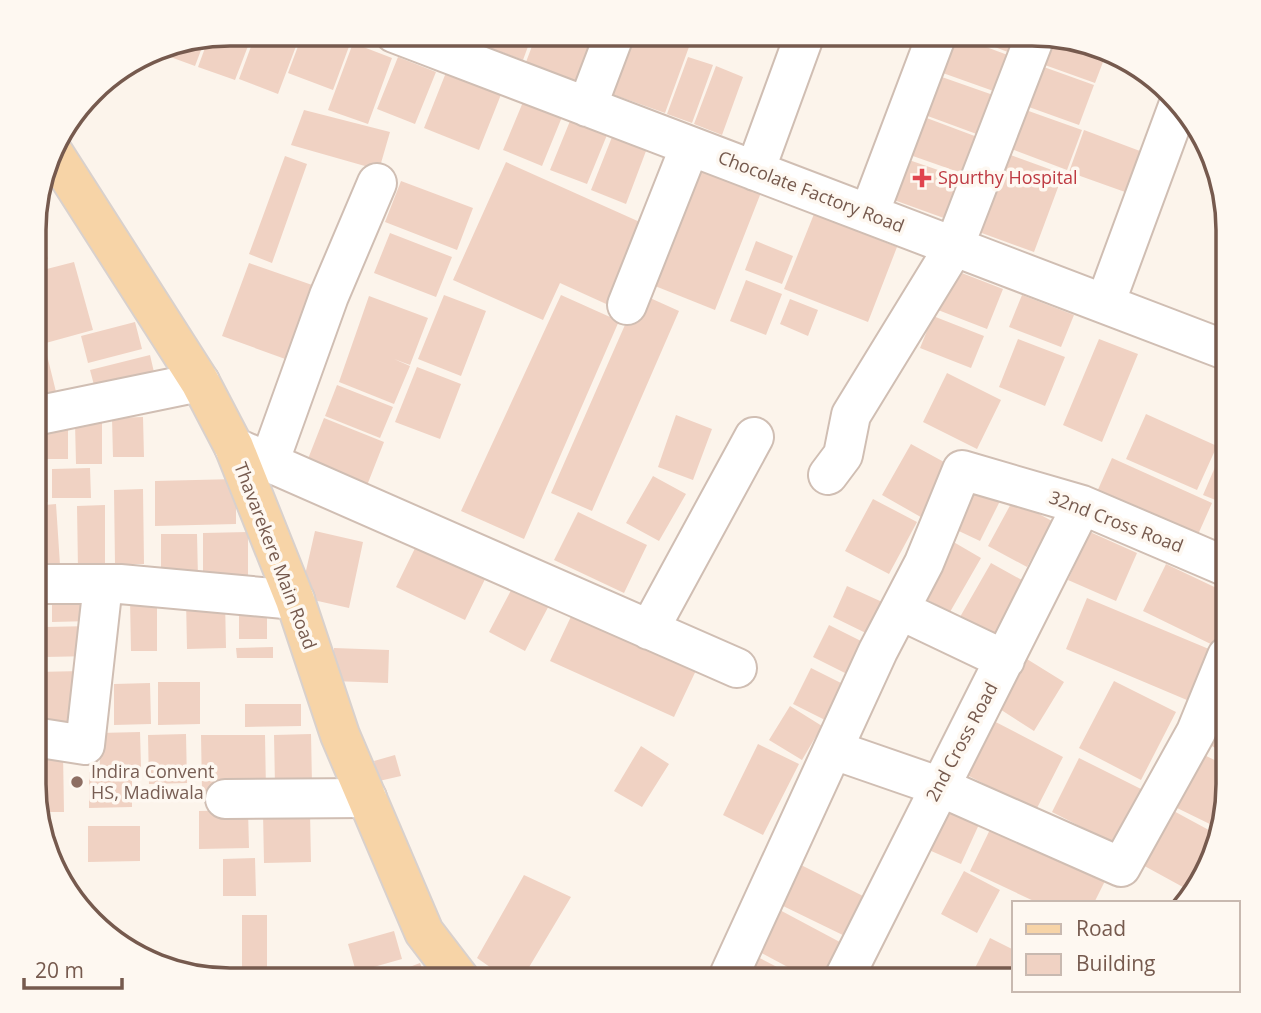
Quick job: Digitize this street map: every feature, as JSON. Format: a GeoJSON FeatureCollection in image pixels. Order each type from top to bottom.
{"type":"FeatureCollection","features":[{"type":"Feature","properties":{"kind":"main road","name":"Thavarekere Main Road"},"geometry":{"type":"LineString","coordinates":[[59,161],[200,382],[234,447],[295,600],[340,735],[424,932],[451,967]]}},
{"type":"Feature","properties":{"kind":"street","name":"Chocolate Factory Road"},"geometry":{"type":"LineString","coordinates":[[455,46],[587,107],[1105,304],[1216,342]]}},
{"type":"Feature","properties":{"kind":"street"},"geometry":{"type":"LineString","coordinates":[[587,107],[610,46]]}},
{"type":"Feature","properties":{"kind":"street"},"geometry":{"type":"LineString","coordinates":[[755,171],[801,46]]}},
{"type":"Feature","properties":{"kind":"street"},"geometry":{"type":"LineString","coordinates":[[869,214],[932,46]]}},
{"type":"Feature","properties":{"kind":"street"},"geometry":{"type":"LineString","coordinates":[[828,475],[843,455],[851,415],[954,247],[1031,46]]}},
{"type":"Feature","properties":{"kind":"street"},"geometry":{"type":"LineString","coordinates":[[1105,304],[1175,115]]}},
{"type":"Feature","properties":{"kind":"street"},"geometry":{"type":"LineString","coordinates":[[627,305],[690,146]]}},
{"type":"Feature","properties":{"kind":"street"},"geometry":{"type":"LineString","coordinates":[[269,463],[329,296],[377,183]]}},
{"type":"Feature","properties":{"kind":"street"},"geometry":{"type":"LineString","coordinates":[[45,414],[200,382]]}},
{"type":"Feature","properties":{"kind":"street"},"geometry":{"type":"LineString","coordinates":[[649,630],[754,437]]}},
{"type":"Feature","properties":{"kind":"street"},"geometry":{"type":"LineString","coordinates":[[234,447],[737,668]]}},
{"type":"Feature","properties":{"kind":"street","name":"32nd Cross Road"},"geometry":{"type":"LineString","coordinates":[[900,610],[962,470],[1082,506],[1215,562]]}},
{"type":"Feature","properties":{"kind":"street","name":"2nd Cross Road"},"geometry":{"type":"LineString","coordinates":[[849,968],[938,786],[1082,506]]}},
{"type":"Feature","properties":{"kind":"street"},"geometry":{"type":"LineString","coordinates":[[46,584],[103,584],[295,600]]}},
{"type":"Feature","properties":{"kind":"street"},"geometry":{"type":"LineString","coordinates":[[46,739],[85,745],[103,584]]}},
{"type":"Feature","properties":{"kind":"street"},"geometry":{"type":"LineString","coordinates":[[733,968],[900,610],[1005,660]]}},
{"type":"Feature","properties":{"kind":"street"},"geometry":{"type":"LineString","coordinates":[[834,750],[938,786],[1121,867],[1196,732],[1215,685]]}},
{"type":"Feature","properties":{"kind":"street"},"geometry":{"type":"LineString","coordinates":[[225,799],[367,798]]}},
{"type":"Feature","properties":{"kind":"building"},"geometry":{"type":"Polygon","coordinates":[[[248,46],[235,80],[198,67],[205,48],[248,46]]]}},
{"type":"Feature","properties":{"kind":"building"},"geometry":{"type":"Polygon","coordinates":[[[251,46],[296,46],[278,94],[239,79],[251,46]]]}},
{"type":"Feature","properties":{"kind":"building"},"geometry":{"type":"Polygon","coordinates":[[[298,46],[349,46],[333,90],[288,73],[298,46]]]}},
{"type":"Feature","properties":{"kind":"building"},"geometry":{"type":"Polygon","coordinates":[[[352,46],[361,46],[392,58],[368,124],[328,110],[352,46]]]}},
{"type":"Feature","properties":{"kind":"building"},"geometry":{"type":"Polygon","coordinates":[[[485,46],[528,46],[523,60],[485,46]]]}},
{"type":"Feature","properties":{"kind":"building"},"geometry":{"type":"Polygon","coordinates":[[[532,46],[595,46],[581,83],[526,62],[532,46]]]}},
{"type":"Feature","properties":{"kind":"building"},"geometry":{"type":"Polygon","coordinates":[[[623,46],[689,46],[665,113],[606,92],[623,46]]]}},
{"type":"Feature","properties":{"kind":"building"},"geometry":{"type":"Polygon","coordinates":[[[950,46],[984,46],[1013,57],[999,93],[940,72],[950,46]]]}},
{"type":"Feature","properties":{"kind":"building"},"geometry":{"type":"Polygon","coordinates":[[[992,46],[1016,46],[1013,54],[992,46]]]}},
{"type":"Feature","properties":{"kind":"building"},"geometry":{"type":"Polygon","coordinates":[[[1048,46],[1079,52],[1104,61],[1095,83],[1042,64],[1048,46]]]}},
{"type":"Feature","properties":{"kind":"building"},"geometry":{"type":"Polygon","coordinates":[[[202,48],[195,66],[168,56],[202,48]]]}},
{"type":"Feature","properties":{"kind":"building"},"geometry":{"type":"Polygon","coordinates":[[[398,57],[436,72],[415,124],[377,109],[398,57]]]}},
{"type":"Feature","properties":{"kind":"building"},"geometry":{"type":"Polygon","coordinates":[[[688,57],[713,65],[692,123],[667,114],[688,57]]]}},
{"type":"Feature","properties":{"kind":"building"},"geometry":{"type":"Polygon","coordinates":[[[716,66],[743,77],[722,135],[694,124],[716,66]]]}},
{"type":"Feature","properties":{"kind":"building"},"geometry":{"type":"Polygon","coordinates":[[[1041,66],[1094,85],[1079,125],[1026,106],[1041,66]]]}},
{"type":"Feature","properties":{"kind":"building"},"geometry":{"type":"Polygon","coordinates":[[[447,70],[502,92],[479,150],[424,128],[447,70]]]}},
{"type":"Feature","properties":{"kind":"building"},"geometry":{"type":"Polygon","coordinates":[[[939,76],[996,96],[982,136],[925,115],[939,76]]]}},
{"type":"Feature","properties":{"kind":"building"},"geometry":{"type":"Polygon","coordinates":[[[523,102],[562,117],[542,166],[503,150],[523,102]]]}},
{"type":"Feature","properties":{"kind":"building"},"geometry":{"type":"Polygon","coordinates":[[[1023,109],[1082,130],[1067,170],[1009,148],[1023,109]]]}},
{"type":"Feature","properties":{"kind":"building"},"geometry":{"type":"Polygon","coordinates":[[[304,110],[390,132],[379,170],[291,145],[304,110]]]}},
{"type":"Feature","properties":{"kind":"building"},"geometry":{"type":"Polygon","coordinates":[[[924,117],[980,138],[967,175],[910,155],[924,117]]]}},
{"type":"Feature","properties":{"kind":"building"},"geometry":{"type":"Polygon","coordinates":[[[570,121],[607,135],[587,184],[550,170],[570,121]]]}},
{"type":"Feature","properties":{"kind":"building"},"geometry":{"type":"Polygon","coordinates":[[[1084,130],[1140,151],[1125,192],[1069,172],[1084,130]]]}},
{"type":"Feature","properties":{"kind":"building"},"geometry":{"type":"Polygon","coordinates":[[[612,137],[646,151],[626,204],[591,190],[612,137]]]}},
{"type":"Feature","properties":{"kind":"building"},"geometry":{"type":"Polygon","coordinates":[[[1008,154],[1063,174],[1034,252],[979,232],[1008,154]]]}},
{"type":"Feature","properties":{"kind":"building"},"geometry":{"type":"Polygon","coordinates":[[[285,156],[307,164],[272,263],[249,254],[285,156]]]}},
{"type":"Feature","properties":{"kind":"building"},"geometry":{"type":"Polygon","coordinates":[[[909,160],[967,180],[952,221],[894,200],[909,160]]]}},
{"type":"Feature","properties":{"kind":"building"},"geometry":{"type":"Polygon","coordinates":[[[506,162],[651,227],[615,308],[560,283],[543,320],[453,280],[506,162]]]}},
{"type":"Feature","properties":{"kind":"building"},"geometry":{"type":"Polygon","coordinates":[[[698,164],[762,190],[715,310],[650,284],[698,164]]]}},
{"type":"Feature","properties":{"kind":"building"},"geometry":{"type":"Polygon","coordinates":[[[401,181],[473,208],[457,250],[385,222],[401,181]]]}},
{"type":"Feature","properties":{"kind":"building"},"geometry":{"type":"Polygon","coordinates":[[[814,214],[897,247],[868,322],[784,289],[814,214]]]}},
{"type":"Feature","properties":{"kind":"building"},"geometry":{"type":"Polygon","coordinates":[[[390,233],[452,257],[436,297],[374,273],[390,233]]]}},
{"type":"Feature","properties":{"kind":"building"},"geometry":{"type":"Polygon","coordinates":[[[756,241],[793,256],[782,284],[745,270],[756,241]]]}},
{"type":"Feature","properties":{"kind":"building"},"geometry":{"type":"Polygon","coordinates":[[[74,262],[93,330],[45,343],[45,269],[74,262]]]}},
{"type":"Feature","properties":{"kind":"building"},"geometry":{"type":"Polygon","coordinates":[[[249,263],[315,286],[288,360],[222,336],[249,263]]]}},
{"type":"Feature","properties":{"kind":"building"},"geometry":{"type":"Polygon","coordinates":[[[954,270],[1003,289],[987,329],[938,310],[954,270]]]}},
{"type":"Feature","properties":{"kind":"building"},"geometry":{"type":"Polygon","coordinates":[[[746,280],[782,294],[766,335],[730,321],[746,280]]]}},
{"type":"Feature","properties":{"kind":"building"},"geometry":{"type":"Polygon","coordinates":[[[639,293],[679,311],[592,511],[551,493],[639,293]]]}},
{"type":"Feature","properties":{"kind":"building"},"geometry":{"type":"Polygon","coordinates":[[[444,295],[486,311],[461,376],[418,359],[444,295]]]}},
{"type":"Feature","properties":{"kind":"building"},"geometry":{"type":"Polygon","coordinates":[[[561,295],[619,321],[524,539],[461,511],[561,295]]]}},
{"type":"Feature","properties":{"kind":"building"},"geometry":{"type":"Polygon","coordinates":[[[1022,295],[1074,315],[1061,347],[1009,327],[1022,295]]]}},
{"type":"Feature","properties":{"kind":"building"},"geometry":{"type":"Polygon","coordinates":[[[369,296],[428,318],[410,365],[394,359],[410,366],[394,404],[339,382],[369,296]]]}},
{"type":"Feature","properties":{"kind":"building"},"geometry":{"type":"Polygon","coordinates":[[[790,299],[818,310],[808,336],[780,324],[790,299]]]}},
{"type":"Feature","properties":{"kind":"building"},"geometry":{"type":"Polygon","coordinates":[[[933,316],[984,336],[971,368],[920,348],[933,316]]]}},
{"type":"Feature","properties":{"kind":"building"},"geometry":{"type":"Polygon","coordinates":[[[135,322],[142,349],[88,363],[81,336],[135,322]]]}},
{"type":"Feature","properties":{"kind":"building"},"geometry":{"type":"Polygon","coordinates":[[[1018,339],[1065,357],[1045,406],[999,387],[1018,339]]]}},
{"type":"Feature","properties":{"kind":"building"},"geometry":{"type":"Polygon","coordinates":[[[1099,339],[1138,354],[1102,442],[1063,425],[1099,339]]]}},
{"type":"Feature","properties":{"kind":"building"},"geometry":{"type":"Polygon","coordinates":[[[45,348],[59,404],[45,407],[45,348]]]}},
{"type":"Feature","properties":{"kind":"building"},"geometry":{"type":"Polygon","coordinates":[[[150,355],[157,385],[98,400],[90,370],[150,355]]]}},
{"type":"Feature","properties":{"kind":"building"},"geometry":{"type":"Polygon","coordinates":[[[417,367],[461,384],[440,439],[395,422],[417,367]]]}},
{"type":"Feature","properties":{"kind":"building"},"geometry":{"type":"Polygon","coordinates":[[[947,373],[1001,400],[977,449],[923,422],[947,373]]]}},
{"type":"Feature","properties":{"kind":"building"},"geometry":{"type":"Polygon","coordinates":[[[337,385],[393,407],[380,438],[325,416],[337,385]]]}},
{"type":"Feature","properties":{"kind":"building"},"geometry":{"type":"Polygon","coordinates":[[[1146,414],[1216,445],[1197,490],[1126,459],[1146,414]]]}},
{"type":"Feature","properties":{"kind":"building"},"geometry":{"type":"Polygon","coordinates":[[[676,415],[712,429],[693,480],[658,467],[676,415]]]}},
{"type":"Feature","properties":{"kind":"building"},"geometry":{"type":"Polygon","coordinates":[[[143,417],[144,457],[113,457],[112,418],[143,417]]]}},
{"type":"Feature","properties":{"kind":"building"},"geometry":{"type":"Polygon","coordinates":[[[324,418],[384,442],[366,488],[306,464],[324,418]]]}},
{"type":"Feature","properties":{"kind":"building"},"geometry":{"type":"Polygon","coordinates":[[[45,422],[68,422],[68,459],[45,459],[45,422]]]}},
{"type":"Feature","properties":{"kind":"building"},"geometry":{"type":"Polygon","coordinates":[[[75,423],[102,423],[102,464],[76,464],[75,423]]]}},
{"type":"Feature","properties":{"kind":"building"},"geometry":{"type":"Polygon","coordinates":[[[911,444],[955,468],[926,520],[882,495],[911,444]]]}},
{"type":"Feature","properties":{"kind":"building"},"geometry":{"type":"Polygon","coordinates":[[[1112,458],[1212,503],[1192,548],[1092,503],[1112,458]]]}},
{"type":"Feature","properties":{"kind":"building"},"geometry":{"type":"Polygon","coordinates":[[[47,466],[48,502],[45,502],[47,466]]]}},
{"type":"Feature","properties":{"kind":"building"},"geometry":{"type":"Polygon","coordinates":[[[1216,466],[1216,500],[1203,495],[1216,466]]]}},
{"type":"Feature","properties":{"kind":"building"},"geometry":{"type":"Polygon","coordinates":[[[90,468],[91,498],[52,498],[52,469],[90,468]]]}},
{"type":"Feature","properties":{"kind":"building"},"geometry":{"type":"Polygon","coordinates":[[[653,476],[686,494],[659,541],[626,523],[653,476]]]}},
{"type":"Feature","properties":{"kind":"building"},"geometry":{"type":"Polygon","coordinates":[[[967,477],[1003,495],[980,541],[944,524],[967,477]]]}},
{"type":"Feature","properties":{"kind":"building"},"geometry":{"type":"Polygon","coordinates":[[[236,479],[236,524],[155,526],[155,481],[236,479]]]}},
{"type":"Feature","properties":{"kind":"building"},"geometry":{"type":"Polygon","coordinates":[[[143,489],[144,564],[115,564],[114,490],[143,489]]]}},
{"type":"Feature","properties":{"kind":"building"},"geometry":{"type":"Polygon","coordinates":[[[873,499],[917,522],[889,574],[845,551],[873,499]]]}},
{"type":"Feature","properties":{"kind":"building"},"geometry":{"type":"Polygon","coordinates":[[[1013,500],[1052,521],[1027,567],[988,546],[1013,500]]]}},
{"type":"Feature","properties":{"kind":"building"},"geometry":{"type":"Polygon","coordinates":[[[56,504],[61,580],[46,581],[45,505],[56,504]]]}},
{"type":"Feature","properties":{"kind":"building"},"geometry":{"type":"Polygon","coordinates":[[[105,505],[105,570],[78,570],[77,506],[105,505]]]}},
{"type":"Feature","properties":{"kind":"building"},"geometry":{"type":"Polygon","coordinates":[[[578,512],[647,545],[624,593],[554,560],[578,512]]]}},
{"type":"Feature","properties":{"kind":"building"},"geometry":{"type":"Polygon","coordinates":[[[315,531],[363,542],[349,608],[300,597],[315,531]]]}},
{"type":"Feature","properties":{"kind":"building"},"geometry":{"type":"Polygon","coordinates":[[[248,532],[248,581],[203,581],[203,533],[248,532]]]}},
{"type":"Feature","properties":{"kind":"building"},"geometry":{"type":"Polygon","coordinates":[[[1090,532],[1137,553],[1116,601],[1068,580],[1090,532]]]}},
{"type":"Feature","properties":{"kind":"building"},"geometry":{"type":"Polygon","coordinates":[[[161,534],[197,534],[198,578],[161,578],[161,534]]]}},
{"type":"Feature","properties":{"kind":"building"},"geometry":{"type":"Polygon","coordinates":[[[945,537],[981,558],[950,612],[913,592],[945,537]]]}},
{"type":"Feature","properties":{"kind":"building"},"geometry":{"type":"Polygon","coordinates":[[[420,538],[489,571],[465,620],[396,587],[420,538]]]}},
{"type":"Feature","properties":{"kind":"building"},"geometry":{"type":"Polygon","coordinates":[[[991,563],[1029,584],[999,638],[960,617],[991,563]]]}},
{"type":"Feature","properties":{"kind":"building"},"geometry":{"type":"Polygon","coordinates":[[[1166,564],[1215,587],[1215,646],[1143,611],[1166,564]]]}},
{"type":"Feature","properties":{"kind":"building"},"geometry":{"type":"Polygon","coordinates":[[[518,577],[554,596],[525,651],[489,632],[518,577]]]}},
{"type":"Feature","properties":{"kind":"building"},"geometry":{"type":"Polygon","coordinates":[[[847,586],[891,606],[876,638],[833,617],[847,586]]]}},
{"type":"Feature","properties":{"kind":"building"},"geometry":{"type":"Polygon","coordinates":[[[92,592],[92,621],[52,622],[52,593],[92,592]]]}},
{"type":"Feature","properties":{"kind":"building"},"geometry":{"type":"Polygon","coordinates":[[[1087,598],[1215,654],[1194,703],[1066,649],[1087,598]]]}},
{"type":"Feature","properties":{"kind":"building"},"geometry":{"type":"Polygon","coordinates":[[[130,599],[157,599],[157,651],[131,651],[130,599]]]}},
{"type":"Feature","properties":{"kind":"building"},"geometry":{"type":"Polygon","coordinates":[[[186,599],[225,599],[226,648],[187,649],[186,599]]]}},
{"type":"Feature","properties":{"kind":"building"},"geometry":{"type":"Polygon","coordinates":[[[576,606],[700,662],[674,717],[550,661],[576,606]]]}},
{"type":"Feature","properties":{"kind":"building"},"geometry":{"type":"Polygon","coordinates":[[[239,610],[267,610],[267,639],[239,639],[239,610]]]}},
{"type":"Feature","properties":{"kind":"building"},"geometry":{"type":"Polygon","coordinates":[[[829,625],[875,648],[859,680],[813,657],[829,625]]]}},
{"type":"Feature","properties":{"kind":"building"},"geometry":{"type":"Polygon","coordinates":[[[92,626],[93,656],[46,657],[46,627],[92,626]]]}},
{"type":"Feature","properties":{"kind":"building"},"geometry":{"type":"Polygon","coordinates":[[[273,647],[273,658],[237,658],[236,648],[273,647]]]}},
{"type":"Feature","properties":{"kind":"building"},"geometry":{"type":"Polygon","coordinates":[[[334,648],[389,650],[388,683],[333,681],[334,648]]]}},
{"type":"Feature","properties":{"kind":"building"},"geometry":{"type":"Polygon","coordinates":[[[1022,656],[1064,682],[1034,731],[992,704],[1022,656]]]}},
{"type":"Feature","properties":{"kind":"building"},"geometry":{"type":"Polygon","coordinates":[[[811,668],[849,687],[831,723],[793,704],[811,668]]]}},
{"type":"Feature","properties":{"kind":"building"},"geometry":{"type":"Polygon","coordinates":[[[83,671],[84,728],[46,728],[46,672],[83,671]]]}},
{"type":"Feature","properties":{"kind":"building"},"geometry":{"type":"Polygon","coordinates":[[[1114,681],[1176,712],[1141,780],[1079,748],[1114,681]]]}},
{"type":"Feature","properties":{"kind":"building"},"geometry":{"type":"Polygon","coordinates":[[[158,682],[200,682],[200,724],[158,725],[158,682]]]}},
{"type":"Feature","properties":{"kind":"building"},"geometry":{"type":"Polygon","coordinates":[[[150,683],[151,724],[114,725],[114,684],[150,683]]]}},
{"type":"Feature","properties":{"kind":"building"},"geometry":{"type":"Polygon","coordinates":[[[245,704],[301,704],[301,726],[245,727],[245,704]]]}},
{"type":"Feature","properties":{"kind":"building"},"geometry":{"type":"Polygon","coordinates":[[[790,706],[822,726],[802,760],[769,740],[790,706]]]}},
{"type":"Feature","properties":{"kind":"building"},"geometry":{"type":"Polygon","coordinates":[[[986,717],[1063,757],[1036,810],[959,771],[986,717]]]}},
{"type":"Feature","properties":{"kind":"building"},"geometry":{"type":"Polygon","coordinates":[[[1215,720],[1215,748],[1204,742],[1215,720]]]}},
{"type":"Feature","properties":{"kind":"building"},"geometry":{"type":"Polygon","coordinates":[[[140,732],[141,767],[100,768],[99,733],[140,732]]]}},
{"type":"Feature","properties":{"kind":"building"},"geometry":{"type":"Polygon","coordinates":[[[186,734],[187,783],[149,784],[148,735],[186,734]]]}},
{"type":"Feature","properties":{"kind":"building"},"geometry":{"type":"Polygon","coordinates":[[[311,734],[312,784],[275,785],[274,735],[311,734]]]}},
{"type":"Feature","properties":{"kind":"building"},"geometry":{"type":"Polygon","coordinates":[[[201,735],[265,735],[266,790],[202,791],[201,735]]]}},
{"type":"Feature","properties":{"kind":"building"},"geometry":{"type":"Polygon","coordinates":[[[758,744],[799,764],[763,835],[723,815],[758,744]]]}},
{"type":"Feature","properties":{"kind":"building"},"geometry":{"type":"Polygon","coordinates":[[[641,746],[669,764],[642,807],[614,791],[641,746]]]}},
{"type":"Feature","properties":{"kind":"building"},"geometry":{"type":"Polygon","coordinates":[[[46,753],[63,753],[64,812],[48,812],[46,753]]]}},
{"type":"Feature","properties":{"kind":"building"},"geometry":{"type":"Polygon","coordinates":[[[1200,753],[1215,760],[1215,795],[1210,824],[1173,806],[1200,753]]]}},
{"type":"Feature","properties":{"kind":"building"},"geometry":{"type":"Polygon","coordinates":[[[395,755],[401,776],[379,781],[374,761],[395,755]]]}},
{"type":"Feature","properties":{"kind":"building"},"geometry":{"type":"Polygon","coordinates":[[[1079,758],[1143,790],[1115,844],[1052,812],[1079,758]]]}},
{"type":"Feature","properties":{"kind":"building"},"geometry":{"type":"Polygon","coordinates":[[[132,771],[132,807],[89,808],[89,772],[132,771]]]}},
{"type":"Feature","properties":{"kind":"building"},"geometry":{"type":"Polygon","coordinates":[[[947,792],[986,809],[961,864],[922,847],[947,792]]]}},
{"type":"Feature","properties":{"kind":"building"},"geometry":{"type":"Polygon","coordinates":[[[1170,809],[1209,830],[1201,854],[1183,887],[1139,863],[1170,809]]]}},
{"type":"Feature","properties":{"kind":"building"},"geometry":{"type":"Polygon","coordinates":[[[248,810],[249,848],[199,849],[199,811],[248,810]]]}},
{"type":"Feature","properties":{"kind":"building"},"geometry":{"type":"Polygon","coordinates":[[[310,812],[311,862],[264,863],[263,813],[310,812]]]}},
{"type":"Feature","properties":{"kind":"building"},"geometry":{"type":"Polygon","coordinates":[[[997,815],[1111,869],[1095,901],[1034,901],[970,871],[997,815]]]}},
{"type":"Feature","properties":{"kind":"building"},"geometry":{"type":"Polygon","coordinates":[[[88,826],[140,826],[140,861],[88,862],[88,826]]]}},
{"type":"Feature","properties":{"kind":"building"},"geometry":{"type":"Polygon","coordinates":[[[255,858],[256,896],[223,896],[223,859],[255,858]]]}},
{"type":"Feature","properties":{"kind":"building"},"geometry":{"type":"Polygon","coordinates":[[[799,864],[873,901],[853,940],[779,904],[799,864]]]}},
{"type":"Feature","properties":{"kind":"building"},"geometry":{"type":"Polygon","coordinates":[[[964,871],[1000,890],[977,933],[941,914],[964,871]]]}},
{"type":"Feature","properties":{"kind":"building"},"geometry":{"type":"Polygon","coordinates":[[[524,875],[571,897],[529,967],[490,967],[477,958],[524,875]]]}},
{"type":"Feature","properties":{"kind":"building"},"geometry":{"type":"Polygon","coordinates":[[[776,908],[851,948],[840,968],[789,968],[754,949],[776,908]]]}},
{"type":"Feature","properties":{"kind":"building"},"geometry":{"type":"Polygon","coordinates":[[[242,915],[267,915],[267,967],[242,967],[242,915]]]}},
{"type":"Feature","properties":{"kind":"building"},"geometry":{"type":"Polygon","coordinates":[[[394,931],[402,959],[373,967],[355,967],[348,944],[394,931]]]}},
{"type":"Feature","properties":{"kind":"building"},"geometry":{"type":"Polygon","coordinates":[[[990,938],[1012,949],[1012,968],[975,968],[990,938]]]}},
{"type":"Feature","properties":{"kind":"building"},"geometry":{"type":"Polygon","coordinates":[[[756,956],[778,968],[750,968],[756,956]]]}},
{"type":"Feature","properties":{"kind":"place","name":"Spurthy Hospital"},"geometry":{"type":"Point","coordinates":[922,178]}},
{"type":"Feature","properties":{"kind":"place","name":"Indira Convent HS, Madiwala"},"geometry":{"type":"Point","coordinates":[77,782]}}]}
